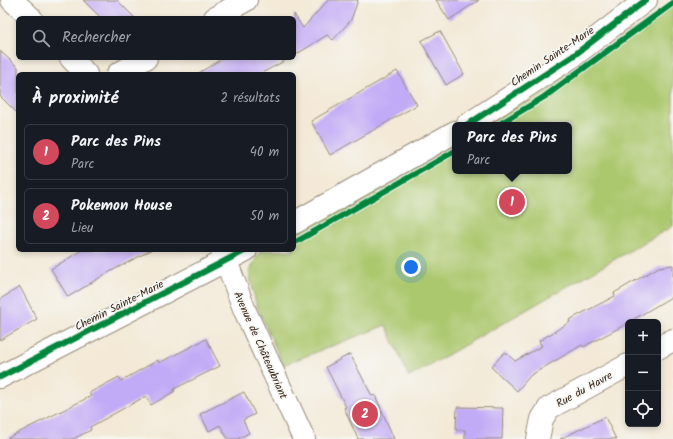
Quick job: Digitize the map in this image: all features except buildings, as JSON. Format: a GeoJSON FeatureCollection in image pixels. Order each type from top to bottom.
{"type":"FeatureCollection","features":[{"type":"Feature","properties":{"kind":"street"},"geometry":{"type":"LineString","coordinates":[[12,0],[29,16]]}},
{"type":"Feature","properties":{"kind":"street"},"geometry":{"type":"LineString","coordinates":[[218,16],[246,0]]}},
{"type":"Feature","properties":{"kind":"street","name":"Chemin Sainte-Marie"},"geometry":{"type":"LineString","coordinates":[[472,122],[573,56],[646,0]]}},
{"type":"Feature","properties":{"kind":"street"},"geometry":{"type":"LineString","coordinates":[[73,60],[84,72]]}},
{"type":"Feature","properties":{"kind":"street"},"geometry":{"type":"LineString","coordinates":[[122,72],[142,60]]}},
{"type":"Feature","properties":{"kind":"street"},"geometry":{"type":"LineString","coordinates":[[296,222],[452,134]]}},
{"type":"Feature","properties":{"kind":"street","name":"Chemin Sainte-Marie"},"geometry":{"type":"LineString","coordinates":[[0,377],[225,255],[238,252]]}},
{"type":"Feature","properties":{"kind":"street","name":"Avenue de Châteaubriant"},"geometry":{"type":"LineString","coordinates":[[225,255],[245,311],[304,439]]}},
{"type":"Feature","properties":{"kind":"street"},"geometry":{"type":"LineString","coordinates":[[661,346],[673,340]]}},
{"type":"Feature","properties":{"kind":"street","name":"Rue du Havre"},"geometry":{"type":"LineString","coordinates":[[538,439],[542,419],[549,408],[625,367]]}},
{"type":"Feature","properties":{"kind":"green space"},"geometry":{"type":"Polygon","coordinates":[[[673,5],[673,226],[409,377],[386,325],[283,365],[256,304],[249,272],[259,252],[296,252],[296,232],[452,145],[452,174],[572,174],[572,122],[491,122],[673,5]]]}},
{"type":"Feature","properties":{"kind":"cycle path"},"geometry":{"type":"LineString","coordinates":[[472,122],[573,56],[646,0]]}},
{"type":"Feature","properties":{"kind":"cycle path"},"geometry":{"type":"LineString","coordinates":[[503,122],[544,97],[673,3]]}},
{"type":"Feature","properties":{"kind":"cycle path"},"geometry":{"type":"LineString","coordinates":[[296,242],[452,153]]}},
{"type":"Feature","properties":{"kind":"cycle path"},"geometry":{"type":"LineString","coordinates":[[0,377],[242,252]]}},
{"type":"Feature","properties":{"kind":"place","name":"Parc des Pins"},"geometry":{"type":"Point","coordinates":[512,202]}},
{"type":"Feature","properties":{"kind":"place","name":"Pokemon House"},"geometry":{"type":"Point","coordinates":[365,414]}}]}
